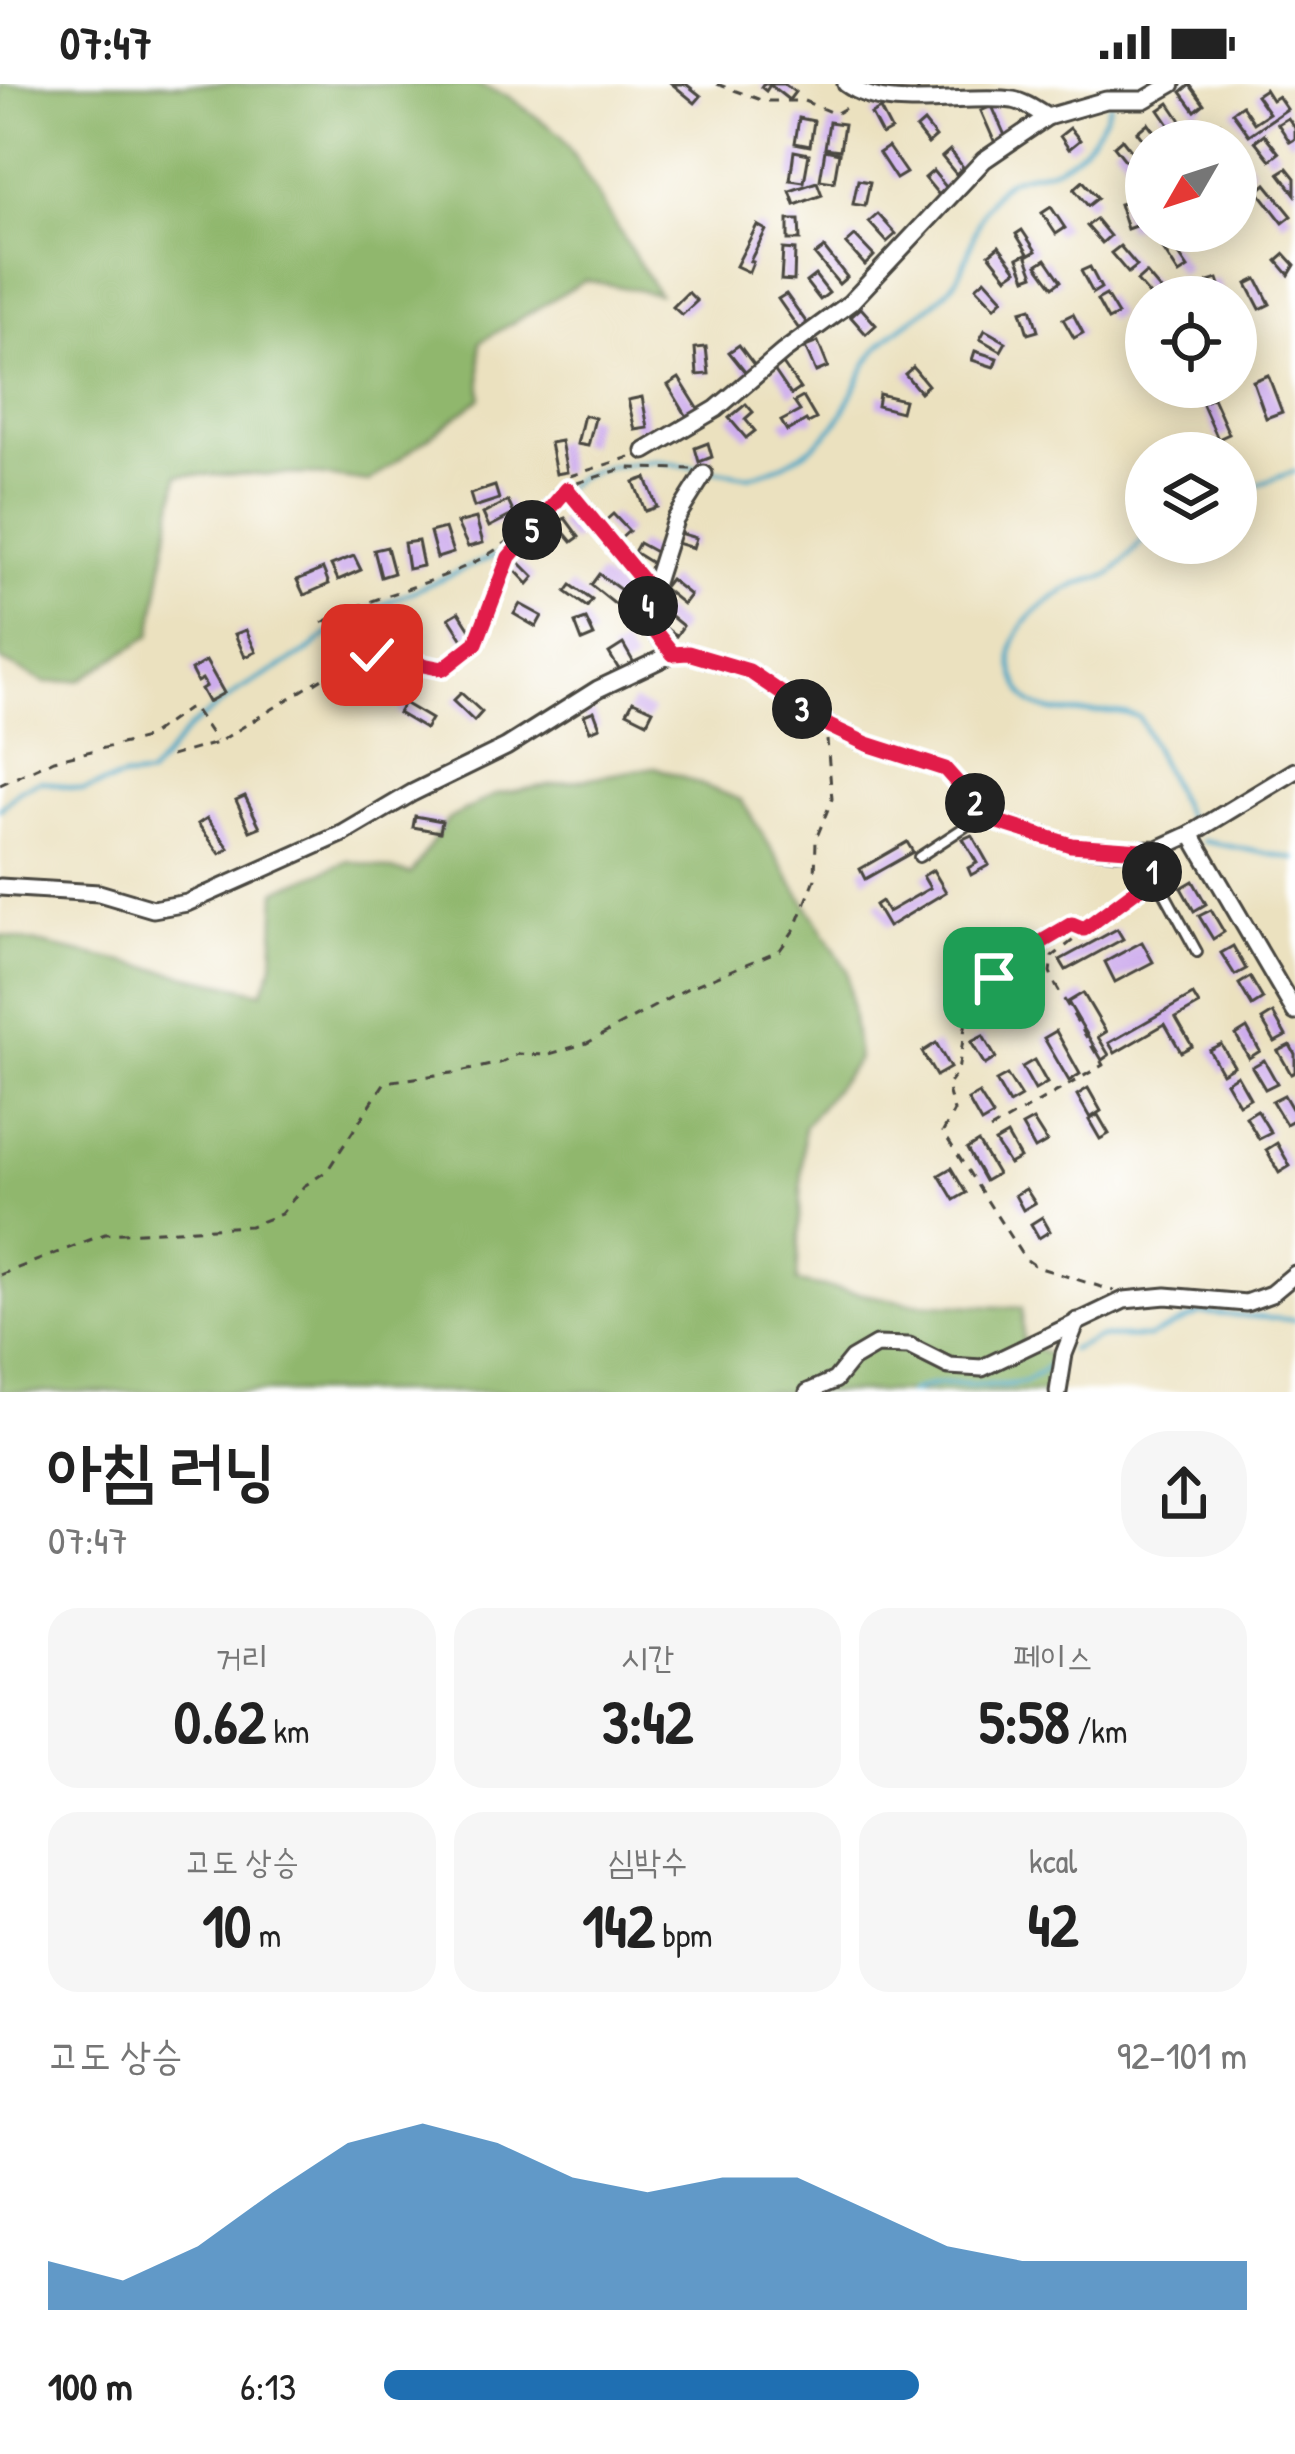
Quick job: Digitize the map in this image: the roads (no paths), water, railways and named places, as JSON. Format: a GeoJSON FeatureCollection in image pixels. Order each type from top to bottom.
{"type":"FeatureCollection","features":[{"type":"Feature","properties":{"kind":"street"},"geometry":{"type":"LineString","coordinates":[[846,84],[860,94],[948,103],[1019,92],[1047,117]]}},
{"type":"Feature","properties":{"kind":"street"},"geometry":{"type":"LineString","coordinates":[[645,451],[716,409],[850,304],[969,174],[1047,117],[1112,101],[1144,100],[1172,84]]}},
{"type":"Feature","properties":{"kind":"street"},"geometry":{"type":"LineString","coordinates":[[673,654],[645,619],[675,520],[704,474]]}},
{"type":"Feature","properties":{"kind":"street"},"geometry":{"type":"LineString","coordinates":[[564,483],[652,592]]}},
{"type":"Feature","properties":{"kind":"street"},"geometry":{"type":"LineString","coordinates":[[0,887],[99,893],[153,909],[188,903],[344,833],[506,747],[598,689],[673,654],[688,653],[749,671],[829,726],[867,744],[945,769],[998,822],[1059,842],[1158,848],[1191,834],[1295,771]]}},
{"type":"Feature","properties":{"kind":"street"},"geometry":{"type":"LineString","coordinates":[[1191,834],[1295,1012]]}},
{"type":"Feature","properties":{"kind":"street"},"geometry":{"type":"LineString","coordinates":[[808,1392],[835,1380],[852,1360],[876,1346],[910,1346],[949,1366],[982,1368],[1124,1300],[1166,1296],[1246,1303],[1271,1294],[1295,1274]]}},
{"type":"Feature","properties":{"kind":"street"},"geometry":{"type":"LineString","coordinates":[[1058,1392],[1064,1354],[1077,1321]]}},
{"type":"Feature","properties":{"kind":"lane"},"geometry":{"type":"LineString","coordinates":[[919,856],[985,814]]}},
{"type":"Feature","properties":{"kind":"lane"},"geometry":{"type":"LineString","coordinates":[[1141,850],[1197,952]]}},
{"type":"Feature","properties":{"kind":"waterway"},"geometry":{"type":"LineString","coordinates":[[0,809],[20,790],[41,781],[83,790],[149,776],[190,727],[240,690],[307,652],[342,622],[508,550],[559,492],[579,477],[606,467],[656,461],[748,476],[795,458],[834,426],[880,346],[954,283],[983,211],[1000,188],[1074,156],[1092,137],[1110,104]]}},
{"type":"Feature","properties":{"kind":"waterway"},"geometry":{"type":"LineString","coordinates":[[1257,485],[1295,471]]}},
{"type":"Feature","properties":{"kind":"waterway"},"geometry":{"type":"LineString","coordinates":[[1125,559],[1113,572],[1052,599],[1028,620],[1013,645],[1015,676],[1036,706],[1139,717],[1191,826]]}},
{"type":"Feature","properties":{"kind":"waterway"},"geometry":{"type":"LineString","coordinates":[[1203,841],[1295,859]]}},
{"type":"Feature","properties":{"kind":"waterway"},"geometry":{"type":"LineString","coordinates":[[1071,1350],[1099,1337],[1149,1337],[1201,1313],[1295,1320]]}},
{"type":"Feature","properties":{"kind":"waterway"},"geometry":{"type":"LineString","coordinates":[[910,1392],[938,1384],[1024,1382],[1056,1360]]}}]}
